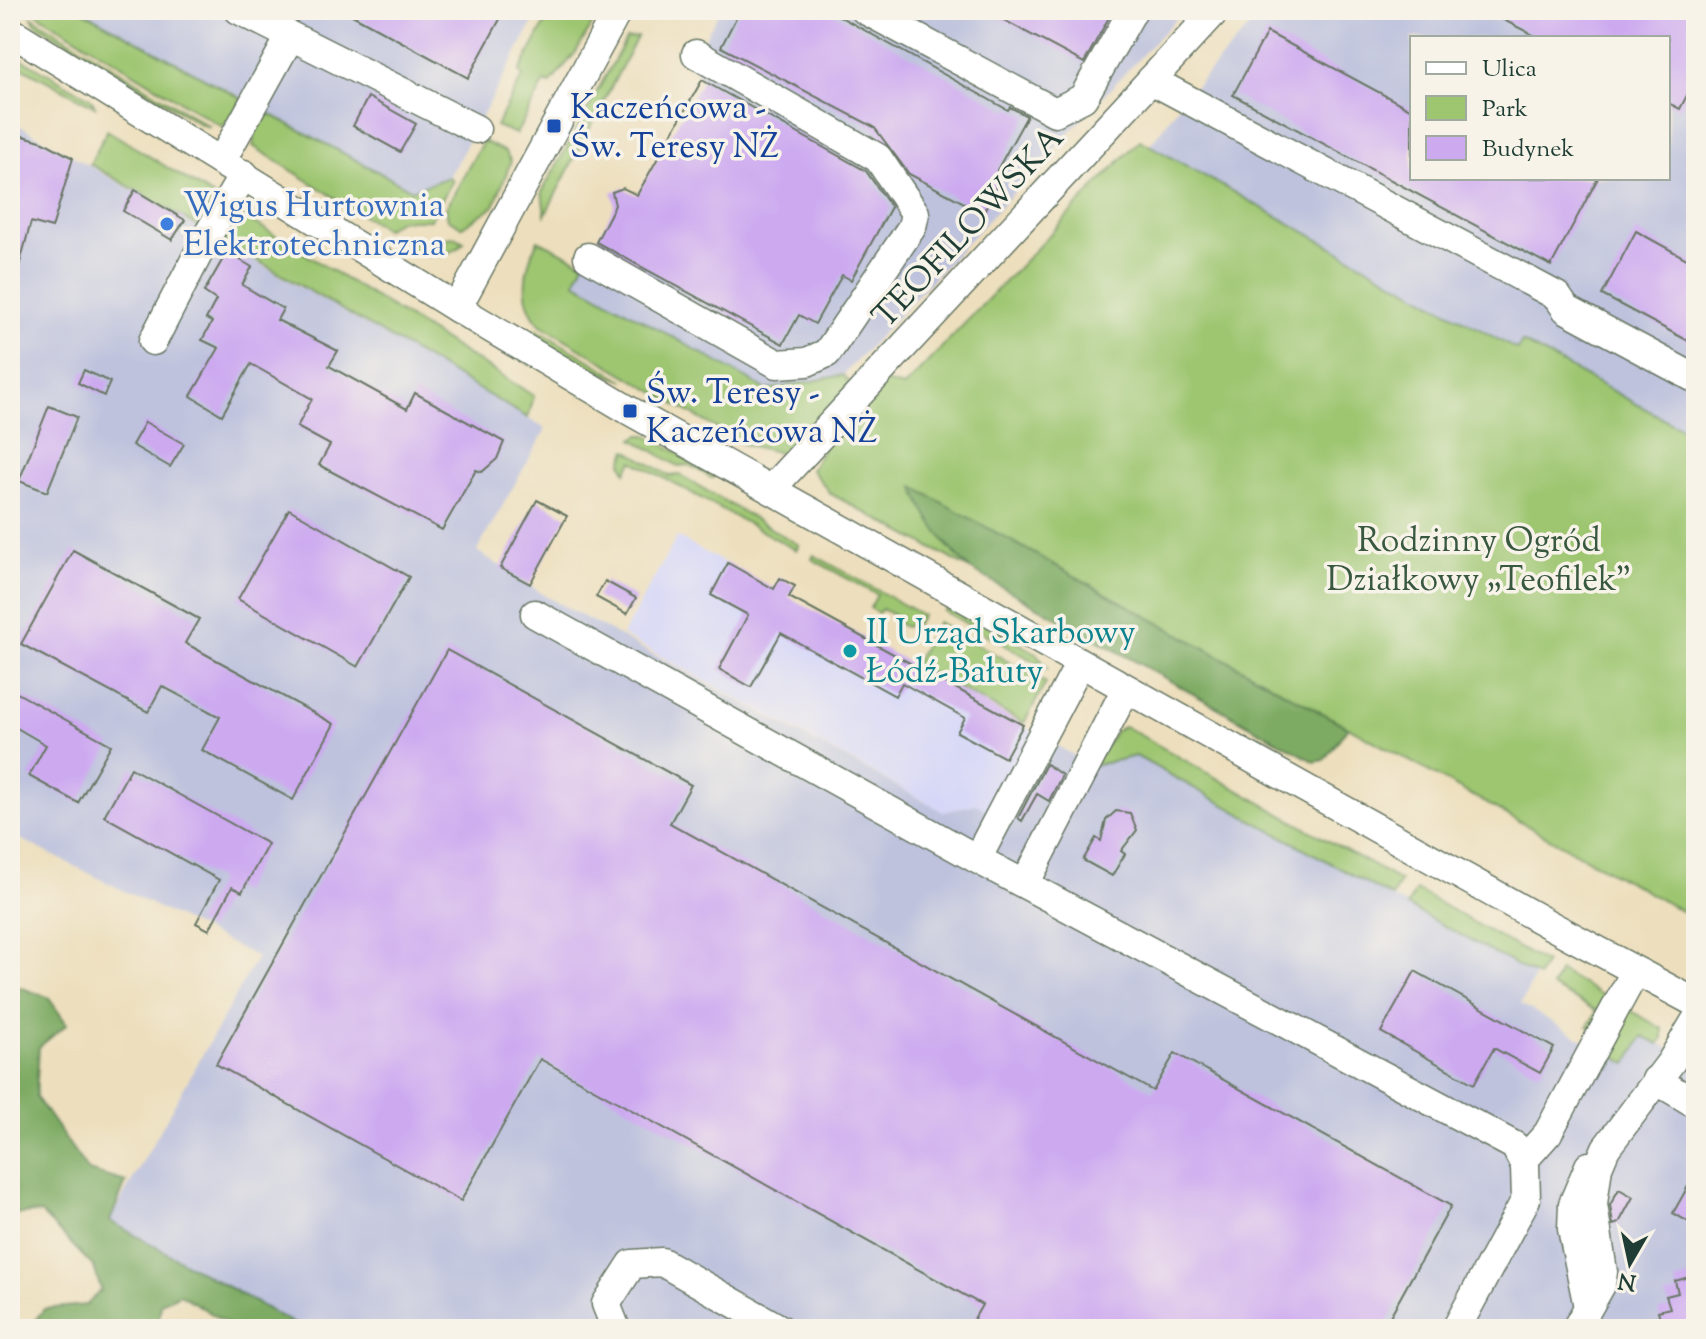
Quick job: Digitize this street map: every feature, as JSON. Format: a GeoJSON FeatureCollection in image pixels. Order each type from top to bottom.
{"type":"FeatureCollection","features":[{"type":"Feature","properties":{"kind":"street"},"geometry":{"type":"LineString","coordinates":[[239,10],[476,129]]}},
{"type":"Feature","properties":{"kind":"street"},"geometry":{"type":"LineString","coordinates":[[457,308],[618,10]]}},
{"type":"Feature","properties":{"kind":"street"},"geometry":{"type":"LineString","coordinates":[[865,10],[1055,112],[1083,98],[1133,10]]}},
{"type":"Feature","properties":{"kind":"street","name":"TEOFILOWSKA"},"geometry":{"type":"LineString","coordinates":[[771,489],[1216,10]]}},
{"type":"Feature","properties":{"kind":"street"},"geometry":{"type":"LineString","coordinates":[[10,31],[457,308],[1126,689],[1696,1005],[1652,1085],[1606,1148],[1598,1167],[1593,1204],[1603,1272],[1582,1318]]}},
{"type":"Feature","properties":{"kind":"street"},"geometry":{"type":"LineString","coordinates":[[153,341],[209,233],[233,167],[290,37]]}},
{"type":"Feature","properties":{"kind":"street"},"geometry":{"type":"LineString","coordinates":[[588,257],[777,364],[807,362],[827,353],[912,227],[915,213],[878,158],[696,54]]}},
{"type":"Feature","properties":{"kind":"street"},"geometry":{"type":"LineString","coordinates":[[1151,80],[1557,296],[1566,309],[1696,379]]}},
{"type":"Feature","properties":{"kind":"street"},"geometry":{"type":"LineString","coordinates":[[535,614],[977,859],[1505,1138],[1515,1146],[1523,1161],[1527,1186],[1520,1214],[1456,1329]]}},
{"type":"Feature","properties":{"kind":"street"},"geometry":{"type":"LineString","coordinates":[[977,859],[1080,663]]}},
{"type":"Feature","properties":{"kind":"street"},"geometry":{"type":"LineString","coordinates":[[1025,884],[1126,689]]}},
{"type":"Feature","properties":{"kind":"street"},"geometry":{"type":"LineString","coordinates":[[1523,1161],[1548,1133],[1635,972]]}},
{"type":"Feature","properties":{"kind":"street"},"geometry":{"type":"LineString","coordinates":[[1652,1085],[1696,1104]]}},
{"type":"Feature","properties":{"kind":"street"},"geometry":{"type":"LineString","coordinates":[[616,1329],[606,1304],[632,1264],[662,1262],[780,1329]]}},
{"type":"Feature","properties":{"kind":"shaded area"},"geometry":{"type":"Polygon","coordinates":[[[81,10],[540,10],[449,177],[412,190],[81,10]]]}},
{"type":"Feature","properties":{"kind":"shaded area"},"geometry":{"type":"Polygon","coordinates":[[[720,10],[1184,10],[843,375],[767,390],[574,282],[616,204],[612,192],[623,188],[635,204],[702,80],[691,63],[720,10]]]}},
{"type":"Feature","properties":{"kind":"shaded area"},"geometry":{"type":"Polygon","coordinates":[[[1265,10],[1696,10],[1696,436],[1523,343],[1518,350],[1150,145],[1183,100],[1265,10]]]}},
{"type":"Feature","properties":{"kind":"shaded area"},"geometry":{"type":"Polygon","coordinates":[[[10,120],[546,429],[477,551],[549,598],[944,812],[976,804],[987,810],[1034,732],[1092,766],[1136,756],[1535,976],[1521,1004],[1626,1064],[1643,1035],[1696,1062],[1696,1329],[303,1329],[110,1220],[257,957],[10,834],[10,120]]]}},
{"type":"Feature","properties":{"kind":"shaded area"},"geometry":{"type":"Polygon","coordinates":[[[677,537],[1034,732],[987,811],[976,804],[944,812],[622,635],[677,537]]]}},
{"type":"Feature","properties":{"kind":"green space"},"geometry":{"type":"Polygon","coordinates":[[[31,10],[81,10],[242,99],[229,122],[221,126],[31,10]]]}},
{"type":"Feature","properties":{"kind":"green space"},"geometry":{"type":"Polygon","coordinates":[[[552,10],[601,10],[576,52],[550,84],[545,82],[516,134],[496,126],[523,76],[519,72],[552,10]]]}},
{"type":"Feature","properties":{"kind":"green space"},"geometry":{"type":"Polygon","coordinates":[[[31,16],[210,127],[200,124],[36,24],[31,16]]]}},
{"type":"Feature","properties":{"kind":"green space"},"geometry":{"type":"Polygon","coordinates":[[[637,37],[545,215],[542,192],[626,39],[637,37]]]}},
{"type":"Feature","properties":{"kind":"green space"},"geometry":{"type":"Polygon","coordinates":[[[10,52],[90,98],[96,107],[10,61],[10,52]]]}},
{"type":"Feature","properties":{"kind":"green space"},"geometry":{"type":"Polygon","coordinates":[[[266,112],[412,190],[449,177],[453,180],[430,220],[400,220],[385,229],[253,146],[255,133],[266,112]]]}},
{"type":"Feature","properties":{"kind":"green space"},"geometry":{"type":"Polygon","coordinates":[[[107,130],[213,196],[201,228],[90,164],[107,130]]]}},
{"type":"Feature","properties":{"kind":"green space","name":"Rodzinny Ogród Działkowy „Teofilek”"},"geometry":{"type":"Polygon","coordinates":[[[1140,140],[1517,350],[1522,342],[1696,436],[1696,919],[915,488],[947,546],[970,569],[831,494],[811,470],[828,440],[884,382],[904,387],[1140,140]]]}},
{"type":"Feature","properties":{"kind":"green space"},"geometry":{"type":"Polygon","coordinates":[[[483,141],[505,152],[511,161],[494,206],[462,227],[448,219],[446,208],[483,141]]]}},
{"type":"Feature","properties":{"kind":"green space"},"geometry":{"type":"Polygon","coordinates":[[[239,213],[534,396],[528,418],[217,237],[232,216],[239,213]]]}},
{"type":"Feature","properties":{"kind":"green space"},"geometry":{"type":"Polygon","coordinates":[[[455,237],[464,242],[443,255],[427,256],[403,249],[411,242],[455,237]]]}},
{"type":"Feature","properties":{"kind":"green space"},"geometry":{"type":"Polygon","coordinates":[[[538,240],[584,263],[575,282],[767,390],[843,375],[855,389],[785,454],[743,444],[541,325],[526,295],[529,261],[538,240]]]}},
{"type":"Feature","properties":{"kind":"green space"},"geometry":{"type":"Polygon","coordinates":[[[537,330],[625,381],[582,366],[528,333],[537,330]]]}},
{"type":"Feature","properties":{"kind":"green space"},"geometry":{"type":"Polygon","coordinates":[[[647,435],[718,475],[712,478],[689,465],[678,466],[633,439],[647,435]]]}},
{"type":"Feature","properties":{"kind":"green space"},"geometry":{"type":"Polygon","coordinates":[[[627,450],[670,476],[680,475],[799,545],[796,550],[633,461],[626,472],[622,462],[627,450]]]}},
{"type":"Feature","properties":{"kind":"green space"},"geometry":{"type":"Polygon","coordinates":[[[914,487],[1348,727],[1324,760],[1315,762],[970,569],[937,531],[914,487]]]}},
{"type":"Feature","properties":{"kind":"green space"},"geometry":{"type":"Polygon","coordinates":[[[814,555],[922,615],[916,624],[905,627],[897,623],[899,618],[882,609],[878,613],[870,608],[877,595],[812,559],[814,555]]]}},
{"type":"Feature","properties":{"kind":"green space"},"geometry":{"type":"Polygon","coordinates":[[[959,609],[1036,653],[1048,669],[944,611],[959,609]]]}},
{"type":"Feature","properties":{"kind":"green space"},"geometry":{"type":"Polygon","coordinates":[[[938,622],[1046,683],[1024,723],[914,664],[938,622]]]}},
{"type":"Feature","properties":{"kind":"green space"},"geometry":{"type":"Polygon","coordinates":[[[1124,726],[1400,881],[1392,897],[1136,756],[1092,766],[1116,731],[1124,726]]]}},
{"type":"Feature","properties":{"kind":"green space"},"geometry":{"type":"Polygon","coordinates":[[[1416,890],[1545,963],[1538,977],[1407,906],[1416,890]]]}},
{"type":"Feature","properties":{"kind":"green space"},"geometry":{"type":"Polygon","coordinates":[[[1560,971],[1607,998],[1593,1029],[1588,1026],[1597,1011],[1552,987],[1560,971]]]}},
{"type":"Feature","properties":{"kind":"green space"},"geometry":{"type":"Polygon","coordinates":[[[10,984],[48,997],[67,1024],[39,1047],[36,1097],[88,1171],[126,1182],[110,1221],[303,1329],[236,1329],[180,1294],[161,1303],[158,1328],[28,1329],[44,1309],[86,1305],[101,1290],[94,1267],[41,1213],[10,1214],[10,984]]]}},
{"type":"Feature","properties":{"kind":"green space"},"geometry":{"type":"Polygon","coordinates":[[[1628,1009],[1663,1029],[1663,1039],[1659,1044],[1643,1036],[1627,1064],[1603,1050],[1628,1009]]]}},
{"type":"Feature","properties":{"kind":"building"},"geometry":{"type":"Polygon","coordinates":[[[343,10],[505,10],[468,78],[343,10]]]}},
{"type":"Feature","properties":{"kind":"building"},"geometry":{"type":"Polygon","coordinates":[[[740,10],[828,10],[1008,110],[1010,107],[1027,116],[997,170],[1003,173],[983,213],[909,174],[874,127],[721,47],[740,10]]]}},
{"type":"Feature","properties":{"kind":"building"},"geometry":{"type":"Polygon","coordinates":[[[985,10],[1113,10],[1084,63],[985,10]]]}},
{"type":"Feature","properties":{"kind":"building"},"geometry":{"type":"Polygon","coordinates":[[[1484,10],[1696,10],[1696,78],[1680,109],[1670,104],[1670,36],[1535,36],[1484,10]]]}},
{"type":"Feature","properties":{"kind":"building"},"geometry":{"type":"Polygon","coordinates":[[[1267,32],[1410,109],[1410,180],[1597,180],[1551,266],[1233,95],[1267,32]]]}},
{"type":"Feature","properties":{"kind":"building"},"geometry":{"type":"Polygon","coordinates":[[[702,80],[866,171],[891,207],[851,280],[842,275],[815,324],[799,315],[783,344],[596,242],[615,205],[612,192],[623,188],[637,195],[702,80]]]}},
{"type":"Feature","properties":{"kind":"building"},"geometry":{"type":"Polygon","coordinates":[[[368,97],[416,124],[400,152],[353,126],[368,97]]]}},
{"type":"Feature","properties":{"kind":"building"},"geometry":{"type":"Polygon","coordinates":[[[10,132],[44,142],[73,158],[52,228],[31,222],[15,281],[10,280],[10,132]]]}},
{"type":"Feature","properties":{"kind":"building"},"geometry":{"type":"Polygon","coordinates":[[[135,190],[185,220],[172,240],[123,211],[135,190]]]}},
{"type":"Feature","properties":{"kind":"building"},"geometry":{"type":"Polygon","coordinates":[[[1636,231],[1696,264],[1696,345],[1602,295],[1636,231]]]}},
{"type":"Feature","properties":{"kind":"building"},"geometry":{"type":"Polygon","coordinates":[[[227,252],[252,267],[242,285],[283,309],[277,320],[338,351],[329,366],[407,409],[415,393],[504,442],[497,459],[482,472],[476,470],[442,530],[319,465],[330,445],[297,427],[312,399],[251,364],[222,415],[191,396],[219,348],[202,340],[212,322],[206,319],[216,300],[204,292],[227,252]]]}},
{"type":"Feature","properties":{"kind":"building"},"geometry":{"type":"Polygon","coordinates":[[[84,370],[110,382],[104,396],[78,383],[84,370]]]}},
{"type":"Feature","properties":{"kind":"building"},"geometry":{"type":"Polygon","coordinates":[[[49,406],[77,417],[47,492],[19,481],[49,406]]]}},
{"type":"Feature","properties":{"kind":"building"},"geometry":{"type":"Polygon","coordinates":[[[145,422],[184,444],[170,467],[132,445],[145,422]]]}},
{"type":"Feature","properties":{"kind":"building"},"geometry":{"type":"Polygon","coordinates":[[[537,500],[567,516],[530,584],[500,568],[537,500]]]}},
{"type":"Feature","properties":{"kind":"building"},"geometry":{"type":"Polygon","coordinates":[[[289,509],[409,577],[358,667],[238,599],[289,509]]]}},
{"type":"Feature","properties":{"kind":"building"},"geometry":{"type":"Polygon","coordinates":[[[73,550],[199,619],[185,643],[334,724],[293,800],[202,750],[220,717],[162,686],[148,712],[21,644],[73,550]]]}},
{"type":"Feature","properties":{"kind":"building","name":"II Urząd Skarbowy Łódź-Bałuty"},"geometry":{"type":"Polygon","coordinates":[[[728,563],[774,589],[780,578],[795,586],[789,597],[1023,725],[1005,758],[957,732],[965,718],[902,683],[895,696],[781,633],[751,687],[719,669],[748,615],[711,595],[728,563]]]}},
{"type":"Feature","properties":{"kind":"building"},"geometry":{"type":"Polygon","coordinates":[[[605,581],[636,598],[627,614],[596,597],[605,581]]]}},
{"type":"Feature","properties":{"kind":"building"},"geometry":{"type":"Polygon","coordinates":[[[447,650],[691,785],[670,823],[1153,1091],[1175,1053],[1451,1206],[1383,1329],[968,1329],[982,1305],[540,1059],[461,1201],[216,1064],[447,650]]]}},
{"type":"Feature","properties":{"kind":"building"},"geometry":{"type":"Polygon","coordinates":[[[10,689],[111,745],[78,803],[29,776],[46,745],[10,724],[10,689]]]}},
{"type":"Feature","properties":{"kind":"building"},"geometry":{"type":"Polygon","coordinates":[[[1046,764],[1062,775],[1049,801],[1037,794],[1022,821],[1018,818],[1046,764]]]}},
{"type":"Feature","properties":{"kind":"building"},"geometry":{"type":"Polygon","coordinates":[[[131,768],[268,844],[242,892],[232,887],[209,930],[196,923],[219,880],[104,816],[131,768]]]}},
{"type":"Feature","properties":{"kind":"building"},"geometry":{"type":"Polygon","coordinates":[[[1116,811],[1130,813],[1137,830],[1121,851],[1125,854],[1112,876],[1083,860],[1096,838],[1101,841],[1106,820],[1116,811]]]}},
{"type":"Feature","properties":{"kind":"building"},"geometry":{"type":"Polygon","coordinates":[[[1415,971],[1554,1048],[1540,1073],[1494,1048],[1474,1084],[1381,1032],[1415,971]]]}},
{"type":"Feature","properties":{"kind":"building"},"geometry":{"type":"Polygon","coordinates":[[[1696,1172],[1696,1226],[1673,1213],[1696,1172]]]}},
{"type":"Feature","properties":{"kind":"building"},"geometry":{"type":"Polygon","coordinates":[[[1619,1189],[1633,1197],[1619,1223],[1613,1225],[1610,1205],[1619,1189]]]}},
{"type":"Feature","properties":{"kind":"building"},"geometry":{"type":"Polygon","coordinates":[[[1696,1275],[1696,1329],[1663,1329],[1658,1311],[1670,1308],[1666,1296],[1678,1293],[1675,1281],[1696,1275]]]}},
{"type":"Feature","properties":{"kind":"place","name":"Kaczeńcowa - Św. Teresy NŻ"},"geometry":{"type":"Point","coordinates":[554,126]}},
{"type":"Feature","properties":{"kind":"place","name":"Wigus Hurtownia Elektrotechniczna"},"geometry":{"type":"Point","coordinates":[167,224]}},
{"type":"Feature","properties":{"kind":"place","name":"Św. Teresy - Kaczeńcowa NŻ"},"geometry":{"type":"Point","coordinates":[630,411]}},
{"type":"Feature","properties":{"kind":"place","name":"II Urząd Skarbowy Łódź-Bałuty"},"geometry":{"type":"Point","coordinates":[850,651]}}]}
